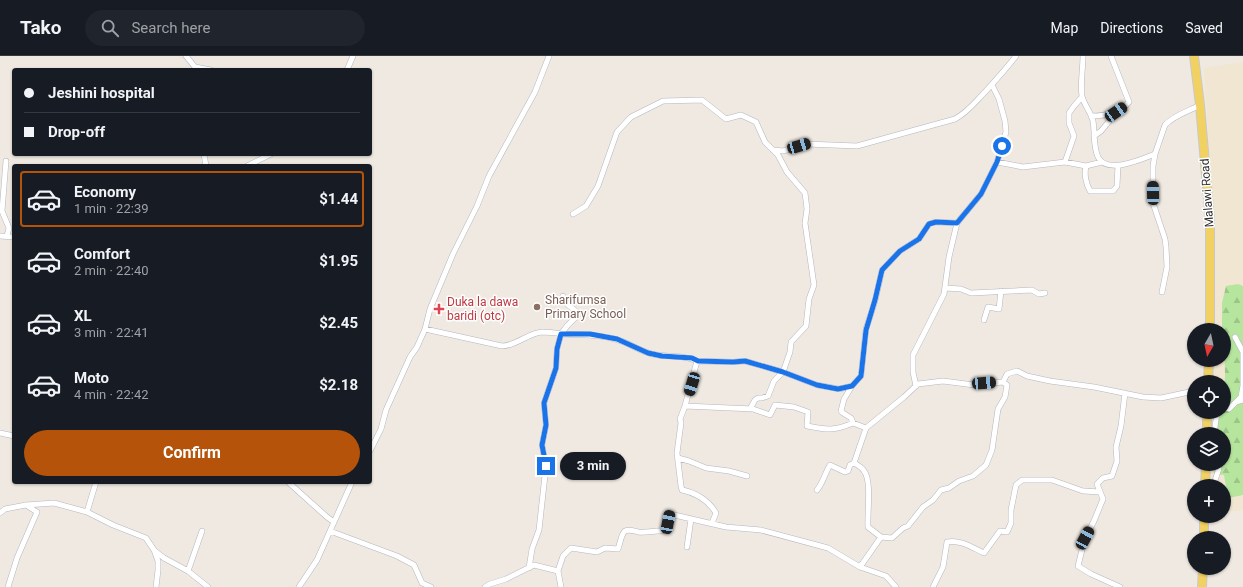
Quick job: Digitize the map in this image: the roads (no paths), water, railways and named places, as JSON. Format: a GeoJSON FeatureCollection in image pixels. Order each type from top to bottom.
{"type":"FeatureCollection","features":[{"type":"Feature","properties":{"kind":"main road","name":"Malawi Road"},"geometry":{"type":"LineString","coordinates":[[1194,56],[1210,221],[1210,323]]}},
{"type":"Feature","properties":{"kind":"main road"},"geometry":{"type":"LineString","coordinates":[[1202,587],[1203,575]]}},
{"type":"Feature","properties":{"kind":"street"},"geometry":{"type":"LineString","coordinates":[[186,56],[196,67],[201,68]]}},
{"type":"Feature","properties":{"kind":"street"},"geometry":{"type":"LineString","coordinates":[[348,68],[354,56]]}},
{"type":"Feature","properties":{"kind":"street"},"geometry":{"type":"LineString","coordinates":[[372,447],[381,429],[386,410],[410,357],[417,347],[425,329],[430,309],[453,254],[477,206],[489,176],[535,92],[550,56]]}},
{"type":"Feature","properties":{"kind":"street"},"geometry":{"type":"LineString","coordinates":[[773,150],[783,151],[807,144],[857,146],[955,119],[964,114],[1003,74],[1016,56]]}},
{"type":"Feature","properties":{"kind":"street"},"geometry":{"type":"LineString","coordinates":[[1083,56],[1082,97],[1092,116],[1098,157],[1102,162],[1110,165],[1118,165],[1129,164],[1155,154]]}},
{"type":"Feature","properties":{"kind":"street"},"geometry":{"type":"LineString","coordinates":[[1094,136],[1101,131],[1116,112],[1128,102],[1111,56]]}},
{"type":"Feature","properties":{"kind":"street"},"geometry":{"type":"LineString","coordinates":[[916,386],[913,372],[913,355],[944,294],[948,257],[957,223],[981,194],[997,162],[1006,132],[1005,121],[999,99],[992,85]]}},
{"type":"Feature","properties":{"kind":"street"},"geometry":{"type":"LineString","coordinates":[[1065,162],[1074,136],[1069,123],[1069,113],[1082,97]]}},
{"type":"Feature","properties":{"kind":"street"},"geometry":{"type":"LineString","coordinates":[[573,214],[586,206],[598,186],[617,132],[630,116],[663,100],[702,100],[726,119],[741,115],[756,122],[764,142],[778,156],[788,172],[806,193],[807,209],[805,223],[814,285],[809,299],[806,326],[791,342],[790,352],[783,372],[774,381],[768,396],[755,400],[750,409]]}},
{"type":"Feature","properties":{"kind":"street"},"geometry":{"type":"LineString","coordinates":[[1162,292],[1167,267],[1166,247],[1165,239],[1153,203],[1153,166],[1155,154],[1165,125],[1168,121],[1200,106]]}},
{"type":"Feature","properties":{"kind":"street"},"geometry":{"type":"LineString","coordinates":[[1092,116],[1100,116],[1116,112]]}},
{"type":"Feature","properties":{"kind":"street"},"geometry":{"type":"LineString","coordinates":[[251,164],[267,156]]}},
{"type":"Feature","properties":{"kind":"street"},"geometry":{"type":"LineString","coordinates":[[6,161],[2,211],[9,228],[7,236]]}},
{"type":"Feature","properties":{"kind":"street"},"geometry":{"type":"LineString","coordinates":[[997,162],[1023,167],[1065,162],[1086,166],[1102,162]]}},
{"type":"Feature","properties":{"kind":"street"},"geometry":{"type":"LineString","coordinates":[[1086,166],[1085,172],[1088,188],[1090,191],[1100,192],[1113,191],[1116,188],[1118,165]]}},
{"type":"Feature","properties":{"kind":"street"},"geometry":{"type":"LineString","coordinates":[[866,428],[853,423],[850,418],[841,411],[844,399],[852,386],[861,376],[866,330],[874,306],[882,270],[900,251],[919,239],[929,224],[936,222],[957,223]]}},
{"type":"Feature","properties":{"kind":"street"},"geometry":{"type":"LineString","coordinates":[[0,236],[12,237]]}},
{"type":"Feature","properties":{"kind":"street"},"geometry":{"type":"LineString","coordinates":[[945,288],[961,289],[971,293],[1001,291],[1016,292],[1032,290],[1039,294],[1046,293]]}},
{"type":"Feature","properties":{"kind":"street"},"geometry":{"type":"LineString","coordinates":[[984,320],[988,307],[999,309],[1001,291]]}},
{"type":"Feature","properties":{"kind":"street"},"geometry":{"type":"LineString","coordinates":[[529,568],[532,549],[539,530],[546,466],[542,445],[546,425],[544,403],[556,368],[557,349],[561,334],[578,313],[567,304],[563,296]]}},
{"type":"Feature","properties":{"kind":"street"},"geometry":{"type":"LineString","coordinates":[[425,329],[502,346],[508,345],[534,333],[590,334],[617,339],[651,354],[692,358],[698,361],[745,361],[783,372],[817,385],[838,389],[852,386]]}},
{"type":"Feature","properties":{"kind":"street"},"geometry":{"type":"LineString","coordinates":[[1231,406],[1241,396],[1243,386],[1243,352],[1235,337]]}},
{"type":"Feature","properties":{"kind":"street"},"geometry":{"type":"LineString","coordinates":[[698,361],[680,419],[681,423],[677,453],[679,481],[682,490],[693,492],[711,505],[716,513],[712,523]]}},
{"type":"Feature","properties":{"kind":"street"},"geometry":{"type":"LineString","coordinates":[[1003,382],[1008,374],[1017,371],[1027,376],[1050,381],[1144,397],[1161,398],[1187,392]]}},
{"type":"Feature","properties":{"kind":"street"},"geometry":{"type":"LineString","coordinates":[[817,490],[830,465],[846,472],[848,471],[850,465],[854,463],[866,428],[918,384],[943,381],[974,385],[1003,382]]}},
{"type":"Feature","properties":{"kind":"street"},"geometry":{"type":"LineString","coordinates":[[854,463],[865,471],[869,488],[867,519],[868,527],[881,536],[892,538],[908,526],[923,507],[933,500],[941,490],[949,488],[959,481],[973,476],[986,465],[992,450],[998,409],[1006,397],[1007,385],[1003,382]]}},
{"type":"Feature","properties":{"kind":"street"},"geometry":{"type":"LineString","coordinates":[[1120,587],[1091,574],[1078,566],[1085,538],[1103,499],[1097,484],[1103,478],[1112,476],[1117,461],[1116,447],[1121,426],[1125,393]]}},
{"type":"Feature","properties":{"kind":"street"},"geometry":{"type":"LineString","coordinates":[[1236,402],[1243,400]]}},
{"type":"Feature","properties":{"kind":"street"},"geometry":{"type":"LineString","coordinates":[[685,406],[750,409],[770,416],[775,405],[794,407],[808,412],[807,426],[823,429],[839,429],[853,423]]}},
{"type":"Feature","properties":{"kind":"street"},"geometry":{"type":"LineString","coordinates":[[0,433],[12,436]]}},
{"type":"Feature","properties":{"kind":"street"},"geometry":{"type":"LineString","coordinates":[[678,458],[706,468],[730,471],[747,476]]}},
{"type":"Feature","properties":{"kind":"street"},"geometry":{"type":"LineString","coordinates":[[932,587],[943,567],[947,542],[953,540],[984,553],[1000,531],[1007,532],[1012,523],[1011,510],[1016,485],[1022,480],[1052,480],[1083,491],[1100,492]]}},
{"type":"Feature","properties":{"kind":"street"},"geometry":{"type":"LineString","coordinates":[[87,512],[95,484]]}},
{"type":"Feature","properties":{"kind":"street"},"geometry":{"type":"LineString","coordinates":[[290,484],[334,522]]}},
{"type":"Feature","properties":{"kind":"street"},"geometry":{"type":"LineString","coordinates":[[299,587],[317,560],[351,484]]}},
{"type":"Feature","properties":{"kind":"street"},"geometry":{"type":"LineString","coordinates":[[0,513],[5,508],[54,503],[87,512],[113,525],[146,538],[154,550],[158,561],[156,587]]}},
{"type":"Feature","properties":{"kind":"street"},"geometry":{"type":"LineString","coordinates":[[8,587],[17,558],[37,512],[26,505]]}},
{"type":"Feature","properties":{"kind":"street"},"geometry":{"type":"LineString","coordinates":[[561,587],[558,572],[563,556],[570,548],[597,552],[605,548],[618,549],[625,531],[666,531],[670,514],[726,527],[761,530],[828,548],[860,567],[886,576],[896,587]]}},
{"type":"Feature","properties":{"kind":"street"},"geometry":{"type":"LineString","coordinates":[[687,547],[691,519]]}},
{"type":"Feature","properties":{"kind":"street"},"geometry":{"type":"LineString","coordinates":[[188,571],[202,531]]}},
{"type":"Feature","properties":{"kind":"street"},"geometry":{"type":"LineString","coordinates":[[330,531],[397,556],[414,565],[422,583],[431,587]]}},
{"type":"Feature","properties":{"kind":"street"},"geometry":{"type":"LineString","coordinates":[[860,567],[881,536]]}},
{"type":"Feature","properties":{"kind":"street"},"geometry":{"type":"LineString","coordinates":[[154,550],[164,558],[188,571],[208,587]]}},
{"type":"Feature","properties":{"kind":"street"},"geometry":{"type":"LineString","coordinates":[[485,587],[506,579],[534,565],[558,572]]}},
{"type":"Feature","properties":{"kind":"place","name":"Sharifumsa Primary School"},"geometry":{"type":"Point","coordinates":[537,307]}},
{"type":"Feature","properties":{"kind":"place","name":"Duka la dawa baridi (otc)"},"geometry":{"type":"Point","coordinates":[439,309]}}]}
